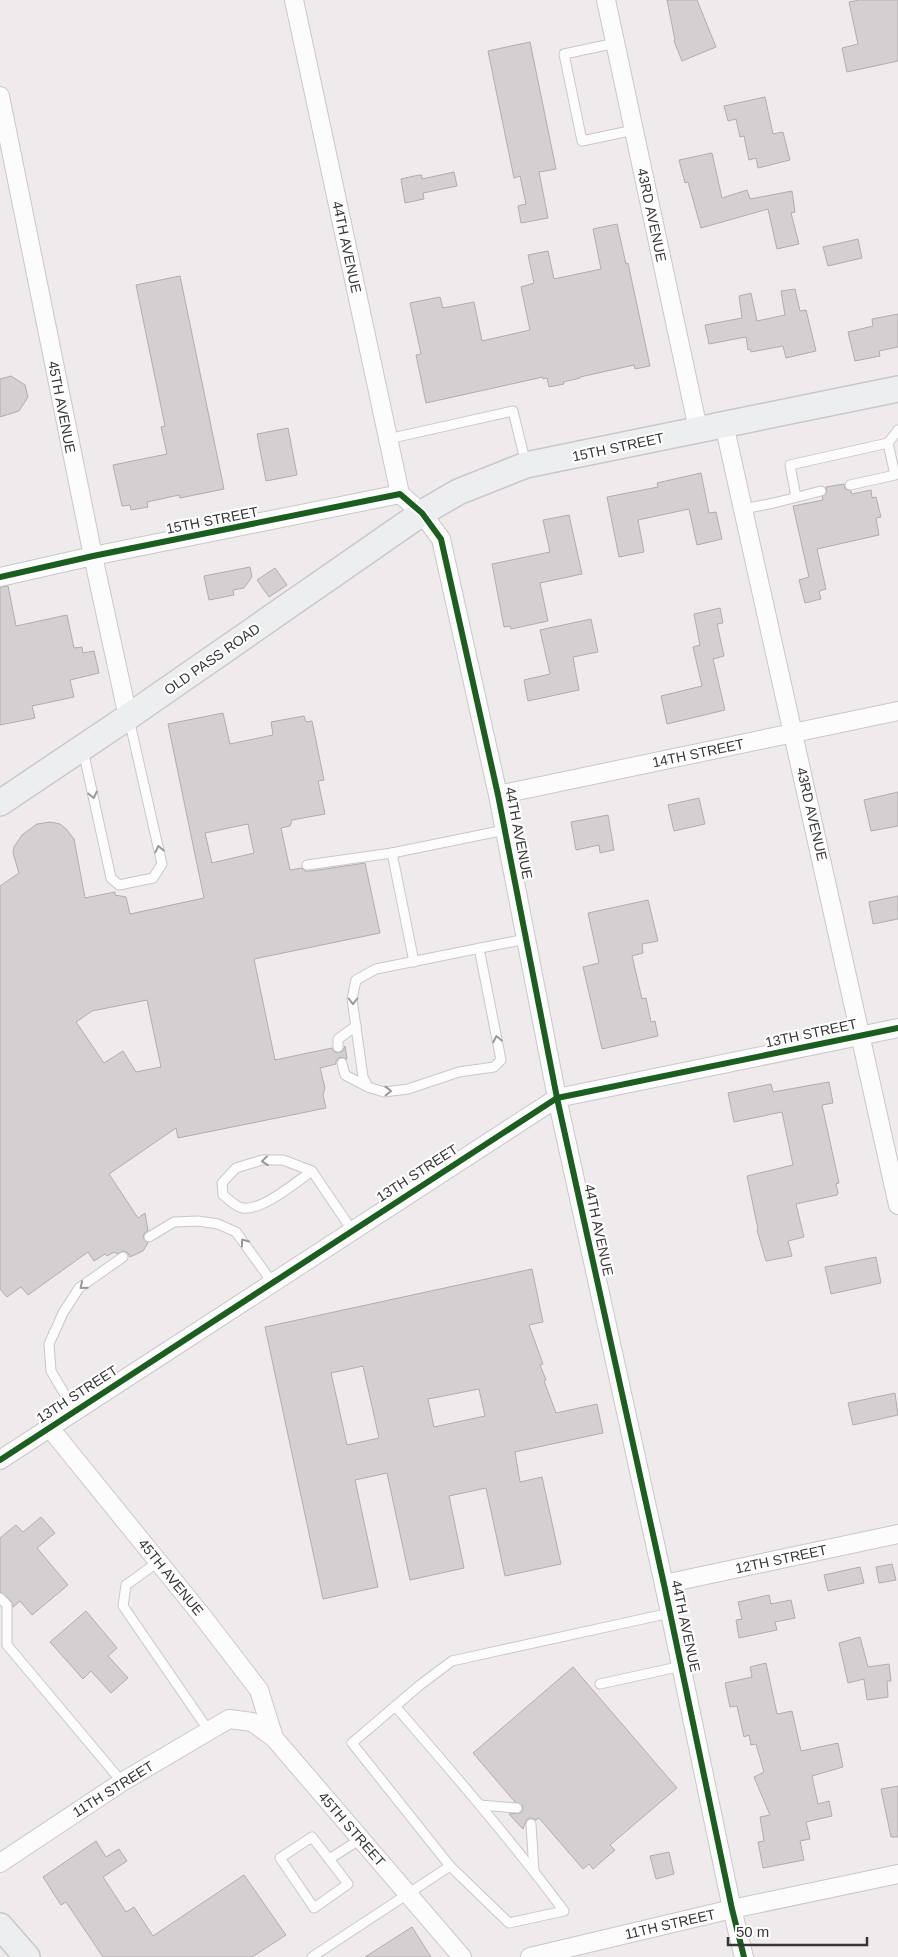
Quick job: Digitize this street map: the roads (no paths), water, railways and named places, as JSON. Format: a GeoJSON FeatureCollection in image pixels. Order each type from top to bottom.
{"type":"FeatureCollection","features":[{"type":"Feature","properties":{"kind":"main road","name":"15TH STREET"},"geometry":{"type":"LineString","coordinates":[[422,513],[458,492],[526,465],[898,390]]}},
{"type":"Feature","properties":{"kind":"main road","name":"OLD PASS ROAD"},"geometry":{"type":"LineString","coordinates":[[0,803],[128,717],[422,513]]}},
{"type":"Feature","properties":{"kind":"main road"},"geometry":{"type":"LineString","coordinates":[[0,1926],[27,1957]]}},
{"type":"Feature","properties":{"kind":"street","name":"44TH AVENUE"},"geometry":{"type":"LineString","coordinates":[[294,0],[400,494]]}},
{"type":"Feature","properties":{"kind":"street","name":"43RD AVENUE"},"geometry":{"type":"LineString","coordinates":[[606,0],[698,429]]}},
{"type":"Feature","properties":{"kind":"street","name":"45TH AVENUE"},"geometry":{"type":"LineString","coordinates":[[0,96],[93,556],[128,717]]}},
{"type":"Feature","properties":{"kind":"street","name":"43RD AVENUE"},"geometry":{"type":"LineString","coordinates":[[724,424],[898,1205]]}},
{"type":"Feature","properties":{"kind":"street","name":"15TH STREET"},"geometry":{"type":"LineString","coordinates":[[0,577],[93,556],[400,494]]}},
{"type":"Feature","properties":{"kind":"street"},"geometry":{"type":"LineString","coordinates":[[400,494],[422,513]]}},
{"type":"Feature","properties":{"kind":"street","name":"44TH AVENUE"},"geometry":{"type":"LineString","coordinates":[[422,513],[441,539],[498,795],[557,1098],[682,1666],[732,1909],[744,1957]]}},
{"type":"Feature","properties":{"kind":"street","name":"14TH STREET"},"geometry":{"type":"LineString","coordinates":[[498,795],[898,711]]}},
{"type":"Feature","properties":{"kind":"street","name":"13TH STREET"},"geometry":{"type":"LineString","coordinates":[[1,1457],[557,1098],[898,1028]]}},
{"type":"Feature","properties":{"kind":"street","name":"45TH AVENUE"},"geometry":{"type":"LineString","coordinates":[[49,1427],[259,1690],[274,1738]]}},
{"type":"Feature","properties":{"kind":"street","name":"12TH STREET"},"geometry":{"type":"LineString","coordinates":[[664,1584],[898,1534]]}},
{"type":"Feature","properties":{"kind":"street","name":"11TH STREET"},"geometry":{"type":"LineString","coordinates":[[0,1863],[122,1782],[229,1719]]}},
{"type":"Feature","properties":{"kind":"street","name":"45TH STREET"},"geometry":{"type":"LineString","coordinates":[[229,1719],[252,1722],[274,1738],[462,1957]]}},
{"type":"Feature","properties":{"kind":"street","name":"11TH STREET"},"geometry":{"type":"LineString","coordinates":[[530,1957],[732,1909],[898,1874]]}},
{"type":"Feature","properties":{"kind":"lane"},"geometry":{"type":"LineString","coordinates":[[616,44],[564,54],[582,141],[634,130]]}},
{"type":"Feature","properties":{"kind":"lane"},"geometry":{"type":"LineString","coordinates":[[388,439],[513,411],[526,465]]}},
{"type":"Feature","properties":{"kind":"lane"},"geometry":{"type":"LineString","coordinates":[[796,497],[790,465],[888,443],[898,430]]}},
{"type":"Feature","properties":{"kind":"lane"},"geometry":{"type":"LineString","coordinates":[[850,485],[895,475],[888,443]]}},
{"type":"Feature","properties":{"kind":"lane"},"geometry":{"type":"LineString","coordinates":[[743,508],[774,504],[821,491]]}},
{"type":"Feature","properties":{"kind":"lane"},"geometry":{"type":"LineString","coordinates":[[82,748],[111,878],[119,885],[153,878],[162,864],[128,717]]}},
{"type":"Feature","properties":{"kind":"lane"},"geometry":{"type":"LineString","coordinates":[[306,864],[392,853],[505,830]]}},
{"type":"Feature","properties":{"kind":"lane"},"geometry":{"type":"LineString","coordinates":[[392,853],[414,962]]}},
{"type":"Feature","properties":{"kind":"lane"},"geometry":{"type":"LineString","coordinates":[[368,1087],[363,1077],[352,999],[356,980],[376,969],[526,939]]}},
{"type":"Feature","properties":{"kind":"lane"},"geometry":{"type":"LineString","coordinates":[[342,1063],[345,1075],[368,1087],[384,1092],[408,1089],[459,1072],[494,1067],[501,1060],[479,948]]}},
{"type":"Feature","properties":{"kind":"lane"},"geometry":{"type":"LineString","coordinates":[[338,1047],[338,1039],[356,1026]]}},
{"type":"Feature","properties":{"kind":"lane"},"geometry":{"type":"LineString","coordinates":[[312,1170],[269,1200],[257,1206],[244,1208],[235,1205],[223,1195],[222,1183],[236,1168],[262,1160],[283,1160],[312,1170],[352,1230]]}},
{"type":"Feature","properties":{"kind":"lane"},"geometry":{"type":"LineString","coordinates":[[149,1237],[174,1222],[198,1221],[218,1224],[236,1232],[272,1282]]}},
{"type":"Feature","properties":{"kind":"lane"},"geometry":{"type":"LineString","coordinates":[[74,1410],[51,1371],[49,1344],[63,1313],[79,1288],[123,1257]]}},
{"type":"Feature","properties":{"kind":"lane"},"geometry":{"type":"LineString","coordinates":[[158,1562],[126,1586],[123,1606],[209,1731]]}},
{"type":"Feature","properties":{"kind":"lane"},"geometry":{"type":"LineString","coordinates":[[0,1598],[6,1605],[7,1645],[122,1782]]}},
{"type":"Feature","properties":{"kind":"lane"},"geometry":{"type":"LineString","coordinates":[[396,1706],[534,1871],[564,1912],[509,1923],[450,1866],[352,1743],[396,1706],[452,1661],[670,1613]]}},
{"type":"Feature","properties":{"kind":"lane"},"geometry":{"type":"LineString","coordinates":[[600,1684],[682,1666]]}},
{"type":"Feature","properties":{"kind":"lane"},"geometry":{"type":"LineString","coordinates":[[480,1805],[518,1808]]}},
{"type":"Feature","properties":{"kind":"lane"},"geometry":{"type":"LineString","coordinates":[[531,1824],[534,1871]]}},
{"type":"Feature","properties":{"kind":"lane"},"geometry":{"type":"LineString","coordinates":[[312,1837],[329,1859],[348,1884],[314,1908],[280,1858],[312,1837]]}},
{"type":"Feature","properties":{"kind":"lane"},"geometry":{"type":"LineString","coordinates":[[329,1859],[360,1839]]}},
{"type":"Feature","properties":{"kind":"lane"},"geometry":{"type":"LineString","coordinates":[[312,1957],[450,1866]]}}]}
